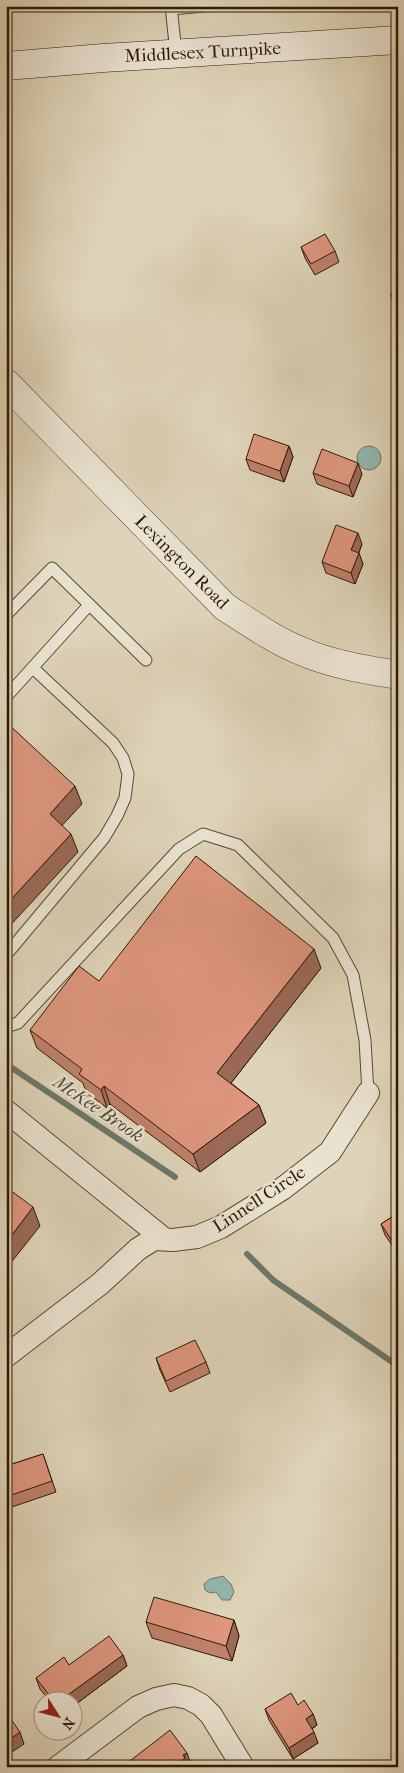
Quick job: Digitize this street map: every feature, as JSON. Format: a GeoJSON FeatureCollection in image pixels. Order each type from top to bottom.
{"type":"FeatureCollection","features":[{"type":"Feature","properties":{"kind":"street","name":"Middlesex Turnpike"},"geometry":{"type":"LineString","coordinates":[[7,66],[176,53],[398,40]]}},
{"type":"Feature","properties":{"kind":"street","name":"Lexington Road"},"geometry":{"type":"LineString","coordinates":[[6,383],[225,607],[263,632],[302,652],[360,668],[398,675]]}},
{"type":"Feature","properties":{"kind":"street","name":"Linnell Circle"},"geometry":{"type":"LineString","coordinates":[[7,1353],[100,1284],[138,1249],[154,1239],[173,1240],[205,1234],[221,1227],[282,1189],[330,1152],[368,1094]]}},
{"type":"Feature","properties":{"kind":"street"},"geometry":{"type":"LineString","coordinates":[[6,1111],[164,1239]]}},
{"type":"Feature","properties":{"kind":"street"},"geometry":{"type":"LineString","coordinates":[[58,1767],[138,1708],[156,1699],[174,1695],[188,1698],[201,1705],[211,1715],[243,1767]]}},
{"type":"Feature","properties":{"kind":"lane"},"geometry":{"type":"LineString","coordinates":[[176,53],[171,8],[205,6]]}},
{"type":"Feature","properties":{"kind":"lane"},"geometry":{"type":"LineString","coordinates":[[6,615],[52,568],[146,660]]}},
{"type":"Feature","properties":{"kind":"lane"},"geometry":{"type":"LineString","coordinates":[[6,697],[89,605]]}},
{"type":"Feature","properties":{"kind":"lane"},"geometry":{"type":"LineString","coordinates":[[6,956],[104,838],[125,798],[128,774],[123,758],[113,743],[33,668]]}},
{"type":"Feature","properties":{"kind":"lane"},"geometry":{"type":"LineString","coordinates":[[6,1027],[18,1023],[179,850],[203,834],[238,845],[333,938],[353,974],[365,1040],[368,1094]]}},
{"type":"Feature","properties":{"kind":"water"},"geometry":{"type":"Polygon","coordinates":[[[369,446],[377,450],[381,458],[377,466],[369,470],[361,466],[357,458],[361,450],[369,446]]]}},
{"type":"Feature","properties":{"kind":"water"},"geometry":{"type":"Polygon","coordinates":[[[223,1576],[231,1584],[234,1592],[230,1600],[222,1600],[216,1592],[210,1593],[205,1590],[204,1584],[210,1579],[223,1576]]]}},
{"type":"Feature","properties":{"kind":"building"},"geometry":{"type":"Polygon","coordinates":[[[325,234],[335,251],[311,264],[301,247],[325,234]]]}},
{"type":"Feature","properties":{"kind":"building"},"geometry":{"type":"Polygon","coordinates":[[[398,286],[398,299],[391,295],[398,286]]]}},
{"type":"Feature","properties":{"kind":"building"},"geometry":{"type":"Polygon","coordinates":[[[254,434],[289,446],[280,471],[246,459],[254,434]]]}},
{"type":"Feature","properties":{"kind":"building"},"geometry":{"type":"Polygon","coordinates":[[[322,449],[358,463],[349,486],[313,473],[322,449]]]}},
{"type":"Feature","properties":{"kind":"building"},"geometry":{"type":"Polygon","coordinates":[[[336,525],[358,533],[351,550],[359,553],[351,573],[322,562],[336,525]]]}},
{"type":"Feature","properties":{"kind":"building"},"geometry":{"type":"Polygon","coordinates":[[[6,722],[75,786],[50,814],[71,834],[6,905],[6,722]]]}},
{"type":"Feature","properties":{"kind":"building"},"geometry":{"type":"Polygon","coordinates":[[[196,856],[314,949],[217,1073],[259,1105],[193,1154],[104,1086],[101,1090],[79,1074],[82,1069],[30,1030],[79,966],[99,981],[196,856]]]}},
{"type":"Feature","properties":{"kind":"building"},"geometry":{"type":"Polygon","coordinates":[[[6,1187],[33,1207],[6,1243],[6,1187]]]}},
{"type":"Feature","properties":{"kind":"building"},"geometry":{"type":"Polygon","coordinates":[[[398,1213],[398,1246],[396,1247],[381,1224],[398,1213]]]}},
{"type":"Feature","properties":{"kind":"building"},"geometry":{"type":"Polygon","coordinates":[[[195,1340],[206,1362],[166,1381],[156,1358],[195,1340]]]}},
{"type":"Feature","properties":{"kind":"building"},"geometry":{"type":"Polygon","coordinates":[[[43,1454],[52,1481],[6,1497],[6,1466],[43,1454]]]}},
{"type":"Feature","properties":{"kind":"building"},"geometry":{"type":"Polygon","coordinates":[[[154,1597],[234,1620],[226,1646],[146,1622],[154,1597]]]}},
{"type":"Feature","properties":{"kind":"building"},"geometry":{"type":"Polygon","coordinates":[[[109,1636],[123,1655],[75,1690],[45,1690],[36,1678],[64,1657],[69,1665],[109,1636]]]}},
{"type":"Feature","properties":{"kind":"building"},"geometry":{"type":"Polygon","coordinates":[[[291,1693],[298,1705],[304,1700],[313,1714],[306,1719],[314,1732],[289,1748],[265,1709],[291,1693]]]}},
{"type":"Feature","properties":{"kind":"building"},"geometry":{"type":"Polygon","coordinates":[[[6,1712],[20,1732],[6,1742],[6,1712]]]}},
{"type":"Feature","properties":{"kind":"building"},"geometry":{"type":"Polygon","coordinates":[[[170,1730],[187,1753],[183,1755],[185,1758],[174,1767],[122,1767],[170,1730]]]}},
{"type":"Feature","properties":{"kind":"waterway","name":"McKee Brook"},"geometry":{"type":"LineString","coordinates":[[6,1064],[175,1177]]}},
{"type":"Feature","properties":{"kind":"waterway","name":"McKee Brook"},"geometry":{"type":"LineString","coordinates":[[247,1254],[273,1280],[398,1366]]}}]}
